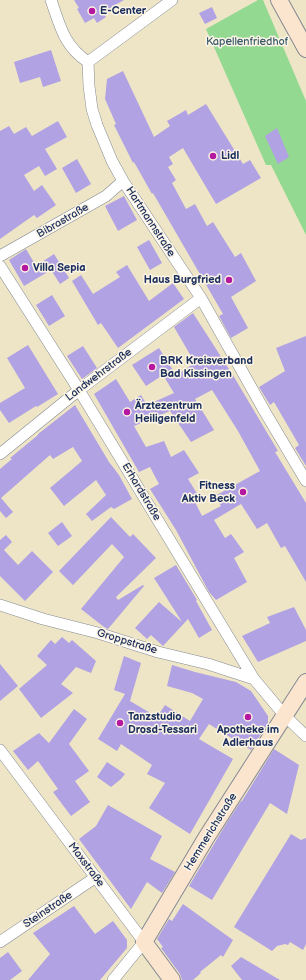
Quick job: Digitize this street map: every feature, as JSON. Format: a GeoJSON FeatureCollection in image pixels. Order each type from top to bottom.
{"type":"FeatureCollection","features":[{"type":"Feature","properties":{"kind":"street"},"geometry":{"type":"LineString","coordinates":[[51,0],[63,36],[75,52],[88,62],[172,0]]}},
{"type":"Feature","properties":{"kind":"street"},"geometry":{"type":"LineString","coordinates":[[279,0],[306,49]]}},
{"type":"Feature","properties":{"kind":"street","name":"Hartmannstraße"},"geometry":{"type":"LineString","coordinates":[[88,62],[92,108],[104,142],[123,181],[201,298],[265,412],[306,481]]}},
{"type":"Feature","properties":{"kind":"street","name":"Bibrastraße"},"geometry":{"type":"LineString","coordinates":[[0,256],[106,196],[123,181]]}},
{"type":"Feature","properties":{"kind":"street","name":"Erhardstraße"},"geometry":{"type":"LineString","coordinates":[[0,266],[79,390],[254,679],[264,693],[306,736]]}},
{"type":"Feature","properties":{"kind":"street","name":"Landwehrstraße"},"geometry":{"type":"LineString","coordinates":[[0,454],[79,390],[201,298]]}},
{"type":"Feature","properties":{"kind":"street","name":"Groppstraße"},"geometry":{"type":"LineString","coordinates":[[0,605],[158,652],[208,664],[254,679]]}},
{"type":"Feature","properties":{"kind":"street","name":"Hemmerichstraße"},"geometry":{"type":"LineString","coordinates":[[113,980],[144,942],[206,838],[306,682]]}},
{"type":"Feature","properties":{"kind":"street","name":"Maxstraße"},"geometry":{"type":"LineString","coordinates":[[0,750],[172,980]]}},
{"type":"Feature","properties":{"kind":"street","name":"Steinstraße"},"geometry":{"type":"LineString","coordinates":[[0,942],[96,878]]}},
{"type":"Feature","properties":{"kind":"green space","name":"Kapellenfriedhof"},"geometry":{"type":"Polygon","coordinates":[[[258,0],[263,0],[306,101],[306,235],[271,165],[266,165],[206,29],[258,0]]]}},
{"type":"Feature","properties":{"kind":"building","name":"E-Center"},"geometry":{"type":"Polygon","coordinates":[[[74,0],[124,0],[103,12],[106,17],[97,23],[94,18],[85,23],[74,0]]]}},
{"type":"Feature","properties":{"kind":"building"},"geometry":{"type":"Polygon","coordinates":[[[212,7],[217,18],[205,24],[199,13],[212,7]]]}},
{"type":"Feature","properties":{"kind":"building"},"geometry":{"type":"Polygon","coordinates":[[[51,50],[61,81],[43,87],[40,77],[20,83],[14,62],[51,50]]]}},
{"type":"Feature","properties":{"kind":"building"},"geometry":{"type":"Polygon","coordinates":[[[123,71],[154,137],[170,126],[167,121],[186,110],[188,115],[206,104],[243,164],[250,160],[261,178],[216,204],[183,148],[169,157],[173,164],[168,167],[176,180],[172,183],[186,209],[195,204],[207,226],[213,222],[235,257],[241,253],[256,281],[231,297],[248,328],[231,338],[219,316],[223,314],[153,193],[152,194],[134,162],[133,163],[114,125],[116,124],[105,99],[107,79],[123,71]]]}},
{"type":"Feature","properties":{"kind":"building"},"geometry":{"type":"Polygon","coordinates":[[[58,121],[67,137],[45,149],[57,169],[45,176],[39,166],[24,175],[34,191],[42,185],[56,205],[37,218],[34,215],[0,239],[0,131],[9,126],[14,134],[26,127],[32,136],[58,121]]]}},
{"type":"Feature","properties":{"kind":"building"},"geometry":{"type":"Polygon","coordinates":[[[277,128],[289,157],[278,164],[265,136],[277,128]]]}},
{"type":"Feature","properties":{"kind":"building"},"geometry":{"type":"Polygon","coordinates":[[[77,159],[91,184],[76,193],[62,168],[77,159]]]}},
{"type":"Feature","properties":{"kind":"building"},"geometry":{"type":"Polygon","coordinates":[[[124,196],[137,220],[118,231],[105,206],[124,196]]]}},
{"type":"Feature","properties":{"kind":"building"},"geometry":{"type":"Polygon","coordinates":[[[149,240],[162,263],[150,270],[137,247],[149,240]]]}},
{"type":"Feature","properties":{"kind":"building"},"geometry":{"type":"Polygon","coordinates":[[[26,249],[36,266],[54,254],[69,278],[60,284],[51,270],[24,286],[9,260],[26,249]]]}},
{"type":"Feature","properties":{"kind":"building"},"geometry":{"type":"Polygon","coordinates":[[[127,265],[149,301],[173,283],[184,299],[118,348],[101,323],[98,325],[72,281],[81,275],[93,294],[120,277],[116,272],[127,265]]]}},
{"type":"Feature","properties":{"kind":"building"},"geometry":{"type":"Polygon","coordinates":[[[52,295],[65,316],[49,326],[36,305],[52,295]]]}},
{"type":"Feature","properties":{"kind":"building"},"geometry":{"type":"Polygon","coordinates":[[[193,313],[234,377],[278,451],[275,452],[306,503],[306,582],[285,546],[281,548],[267,523],[257,529],[241,504],[214,520],[225,538],[231,534],[244,552],[234,558],[247,582],[216,600],[209,592],[176,530],[150,489],[159,484],[150,467],[139,472],[94,394],[116,379],[130,402],[141,395],[147,405],[174,393],[163,375],[146,386],[132,365],[159,348],[176,375],[195,363],[174,327],[193,313]],[[212,390],[195,399],[214,430],[191,442],[170,411],[134,426],[146,447],[164,441],[171,457],[184,450],[199,473],[188,479],[198,495],[193,498],[202,516],[221,506],[215,496],[260,471],[238,431],[212,390]]]}},
{"type":"Feature","properties":{"kind":"building"},"geometry":{"type":"Polygon","coordinates":[[[306,336],[306,466],[295,448],[299,445],[274,402],[270,405],[259,387],[285,371],[276,348],[306,336]]]}},
{"type":"Feature","properties":{"kind":"building"},"geometry":{"type":"Polygon","coordinates":[[[28,345],[58,394],[9,423],[0,410],[0,403],[25,388],[7,358],[28,345]]]}},
{"type":"Feature","properties":{"kind":"building"},"geometry":{"type":"Polygon","coordinates":[[[83,346],[97,368],[82,379],[67,356],[83,346]]]}},
{"type":"Feature","properties":{"kind":"building"},"geometry":{"type":"Polygon","coordinates":[[[75,405],[109,462],[119,475],[132,499],[114,509],[111,507],[92,521],[86,514],[106,495],[96,480],[64,506],[50,488],[82,461],[73,447],[53,459],[50,455],[1,498],[13,512],[6,518],[0,511],[0,469],[12,459],[10,458],[38,434],[75,405]]]}},
{"type":"Feature","properties":{"kind":"building"},"geometry":{"type":"Polygon","coordinates":[[[111,517],[130,537],[133,534],[156,558],[116,597],[118,600],[143,585],[144,586],[108,629],[81,609],[124,557],[112,544],[73,585],[59,571],[111,517]]]}},
{"type":"Feature","properties":{"kind":"building"},"geometry":{"type":"Polygon","coordinates":[[[62,522],[72,536],[58,546],[48,533],[62,522]]]}},
{"type":"Feature","properties":{"kind":"building"},"geometry":{"type":"Polygon","coordinates":[[[6,535],[12,542],[4,550],[18,565],[32,551],[53,572],[25,601],[0,576],[0,540],[6,535]]]}},
{"type":"Feature","properties":{"kind":"building"},"geometry":{"type":"Polygon","coordinates":[[[176,565],[197,600],[196,601],[212,630],[199,638],[188,619],[163,646],[151,635],[147,639],[135,628],[159,602],[182,622],[154,578],[176,565]]]}},
{"type":"Feature","properties":{"kind":"building"},"geometry":{"type":"Polygon","coordinates":[[[294,607],[306,630],[306,641],[258,662],[242,636],[270,623],[267,617],[294,607]]]}},
{"type":"Feature","properties":{"kind":"building"},"geometry":{"type":"Polygon","coordinates":[[[62,637],[69,643],[72,640],[96,661],[91,673],[76,667],[61,684],[73,693],[41,718],[19,689],[47,665],[37,656],[51,640],[55,644],[62,637]]]}},
{"type":"Feature","properties":{"kind":"building"},"geometry":{"type":"Polygon","coordinates":[[[124,656],[141,663],[130,701],[157,717],[165,705],[190,721],[203,699],[192,693],[167,686],[172,665],[236,682],[251,691],[268,716],[268,723],[251,750],[209,724],[199,739],[233,759],[190,834],[149,808],[165,783],[147,774],[152,765],[121,744],[117,751],[98,739],[125,694],[114,690],[124,656]]]}},
{"type":"Feature","properties":{"kind":"building"},"geometry":{"type":"Polygon","coordinates":[[[0,664],[18,686],[0,701],[0,664]]]}},
{"type":"Feature","properties":{"kind":"building"},"geometry":{"type":"Polygon","coordinates":[[[74,709],[87,719],[69,744],[89,771],[75,781],[90,802],[71,816],[53,792],[58,789],[38,761],[28,770],[13,751],[39,733],[49,743],[74,709]]]}},
{"type":"Feature","properties":{"kind":"building"},"geometry":{"type":"Polygon","coordinates":[[[274,749],[299,765],[287,814],[270,803],[212,900],[189,886],[226,824],[274,749]]]}},
{"type":"Feature","properties":{"kind":"building"},"geometry":{"type":"Polygon","coordinates":[[[107,762],[125,774],[111,787],[97,777],[107,762]]]}},
{"type":"Feature","properties":{"kind":"building"},"geometry":{"type":"Polygon","coordinates":[[[108,805],[162,836],[150,859],[175,872],[162,893],[147,882],[131,909],[79,839],[96,826],[108,805]]]}},
{"type":"Feature","properties":{"kind":"building"},"geometry":{"type":"Polygon","coordinates":[[[291,834],[301,840],[306,838],[306,944],[303,950],[290,942],[288,945],[285,944],[277,946],[272,951],[234,927],[291,834]]]}},
{"type":"Feature","properties":{"kind":"building"},"geometry":{"type":"Polygon","coordinates":[[[183,904],[233,940],[223,957],[221,955],[200,972],[201,973],[193,980],[182,980],[180,974],[161,948],[163,947],[157,939],[169,919],[172,921],[183,904]]]}},
{"type":"Feature","properties":{"kind":"building"},"geometry":{"type":"Polygon","coordinates":[[[74,906],[95,934],[113,921],[127,940],[127,948],[100,980],[28,980],[50,954],[33,933],[74,906]]]}},
{"type":"Feature","properties":{"kind":"building"},"geometry":{"type":"Polygon","coordinates":[[[8,952],[22,971],[10,980],[0,980],[0,958],[8,952]]]}},
{"type":"Feature","properties":{"kind":"building"},"geometry":{"type":"Polygon","coordinates":[[[241,957],[280,980],[242,980],[231,966],[241,957]]]}},
{"type":"Feature","properties":{"kind":"place","name":"E-Center"},"geometry":{"type":"Point","coordinates":[92,11]}},
{"type":"Feature","properties":{"kind":"place","name":"Lidl"},"geometry":{"type":"Point","coordinates":[213,156]}},
{"type":"Feature","properties":{"kind":"place","name":"Villa Sepia"},"geometry":{"type":"Point","coordinates":[25,268]}},
{"type":"Feature","properties":{"kind":"place","name":"Haus Burgfried"},"geometry":{"type":"Point","coordinates":[229,280]}},
{"type":"Feature","properties":{"kind":"place","name":"BRK Kreisverband Bad Kissingen"},"geometry":{"type":"Point","coordinates":[152,367]}},
{"type":"Feature","properties":{"kind":"place","name":"Ärztezentrum Heiligenfeld"},"geometry":{"type":"Point","coordinates":[127,412]}},
{"type":"Feature","properties":{"kind":"place","name":"Fitness Aktiv Beck"},"geometry":{"type":"Point","coordinates":[243,492]}},
{"type":"Feature","properties":{"kind":"place","name":"Apotheke im Adlerhaus"},"geometry":{"type":"Point","coordinates":[248,717]}},
{"type":"Feature","properties":{"kind":"place","name":"Tanzstudio Drosd-Tessari"},"geometry":{"type":"Point","coordinates":[120,723]}}]}
